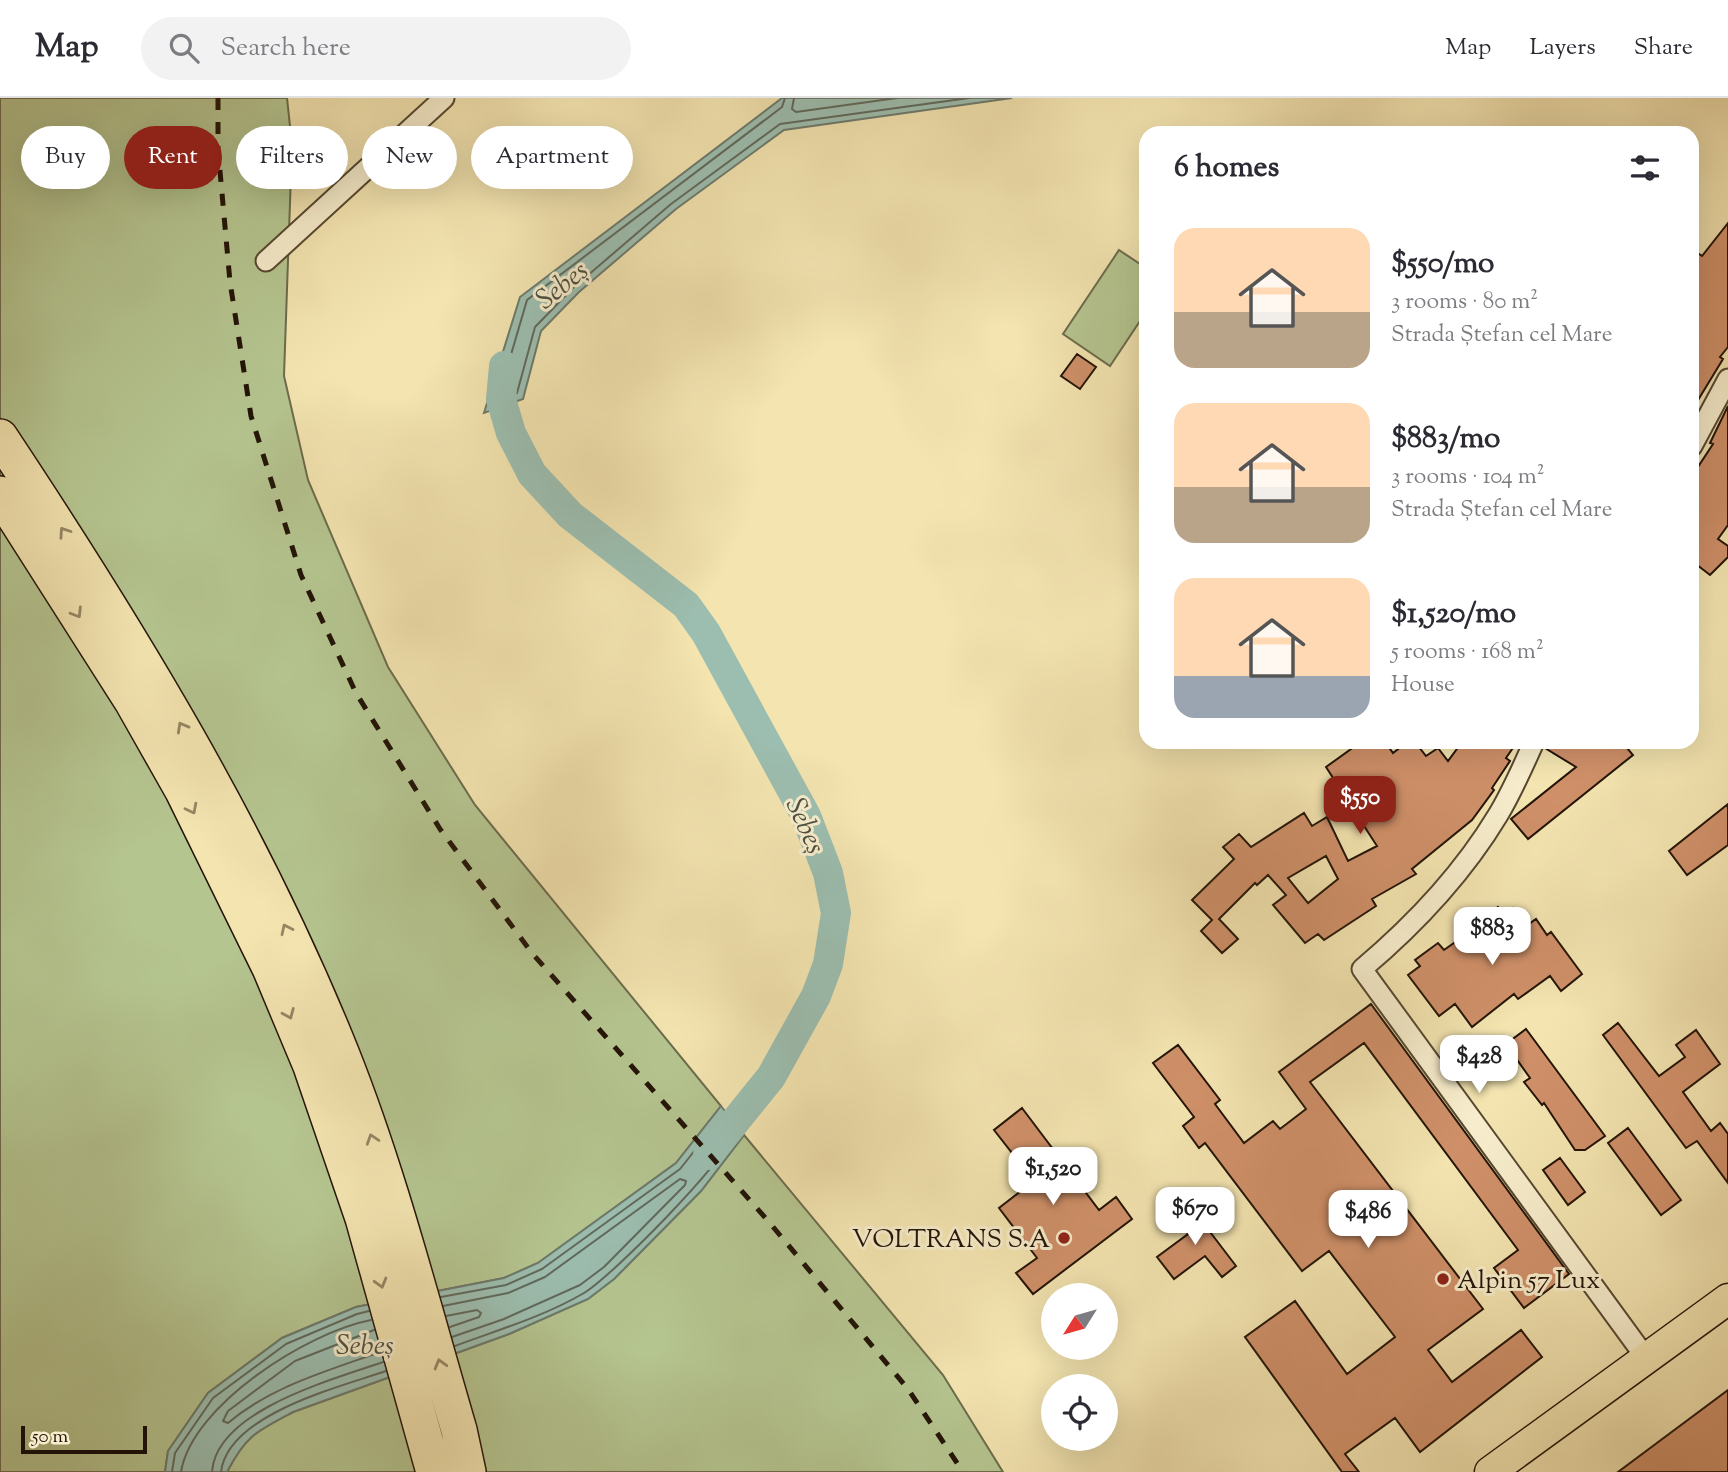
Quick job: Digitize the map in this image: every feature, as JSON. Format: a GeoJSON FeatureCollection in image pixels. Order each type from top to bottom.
{"type":"FeatureCollection","features":[{"type":"Feature","properties":{"kind":"highway"},"geometry":{"type":"LineString","coordinates":[[0,437],[96,581],[161,689],[250,855],[342,1054],[434,1472]]}},
{"type":"Feature","properties":{"kind":"highway"},"geometry":{"type":"LineString","coordinates":[[0,494],[132,701],[221,865],[378,1211],[477,1472]]}},
{"type":"Feature","properties":{"kind":"highway"},"geometry":{"type":"LineString","coordinates":[[459,1430],[468,1472]]}},
{"type":"Feature","properties":{"kind":"main road"},"geometry":{"type":"LineString","coordinates":[[1490,1472],[1728,1299]]}},
{"type":"Feature","properties":{"kind":"street"},"geometry":{"type":"LineString","coordinates":[[266,261],[444,98]]}},
{"type":"Feature","properties":{"kind":"street"},"geometry":{"type":"LineString","coordinates":[[1699,433],[1728,379]]}},
{"type":"Feature","properties":{"kind":"street"},"geometry":{"type":"LineString","coordinates":[[1531,749],[1508,796],[1480,843],[1423,912],[1362,970],[1646,1358]]}},
{"type":"Feature","properties":{"kind":"green space"},"geometry":{"type":"Polygon","coordinates":[[[0,98],[287,98],[290,126],[236,126],[236,189],[290,189],[284,376],[308,480],[388,667],[475,805],[721,1106],[676,1163],[538,1263],[504,1278],[356,1307],[282,1338],[208,1393],[168,1451],[165,1472],[0,1472],[0,98]]]}},
{"type":"Feature","properties":{"kind":"green space"},"geometry":{"type":"Polygon","coordinates":[[[1119,250],[1139,263],[1139,322],[1110,366],[1063,334],[1119,250]]]}},
{"type":"Feature","properties":{"kind":"green space"},"geometry":{"type":"Polygon","coordinates":[[[744,1135],[943,1375],[1003,1472],[227,1472],[240,1450],[254,1435],[293,1412],[509,1334],[588,1299],[614,1279],[701,1191],[744,1135]]]}},
{"type":"Feature","properties":{"kind":"water"},"geometry":{"type":"Polygon","coordinates":[[[782,98],[1012,98],[784,130],[676,209],[579,292],[541,331],[523,399],[484,413],[520,297],[782,98]]]}},
{"type":"Feature","properties":{"kind":"water","name":"Sebeș"},"geometry":{"type":"Polygon","coordinates":[[[721,1106],[744,1135],[701,1191],[614,1279],[588,1299],[509,1334],[293,1412],[254,1435],[240,1450],[227,1472],[165,1472],[168,1451],[208,1393],[282,1338],[356,1307],[504,1278],[538,1263],[676,1163],[721,1106]]]}},
{"type":"Feature","properties":{"kind":"building"},"geometry":{"type":"Polygon","coordinates":[[[1728,223],[1728,347],[1699,398],[1699,254],[1702,256],[1728,223]]]}},
{"type":"Feature","properties":{"kind":"building"},"geometry":{"type":"Polygon","coordinates":[[[1077,354],[1096,367],[1080,389],[1061,376],[1077,354]]]}},
{"type":"Feature","properties":{"kind":"building"},"geometry":{"type":"Polygon","coordinates":[[[1728,406],[1728,525],[1718,539],[1728,546],[1728,557],[1710,575],[1699,566],[1699,465],[1713,444],[1710,443],[1728,406]]]}},
{"type":"Feature","properties":{"kind":"building"},"geometry":{"type":"Polygon","coordinates":[[[1351,749],[1390,749],[1393,753],[1398,749],[1420,749],[1426,756],[1439,749],[1448,761],[1457,749],[1512,749],[1506,758],[1510,761],[1492,788],[1494,790],[1472,820],[1412,869],[1416,874],[1372,899],[1376,906],[1324,940],[1318,934],[1305,943],[1273,905],[1286,895],[1268,875],[1257,885],[1255,883],[1219,919],[1238,939],[1222,953],[1201,931],[1212,920],[1192,900],[1234,859],[1223,847],[1239,834],[1251,847],[1304,813],[1312,826],[1327,817],[1348,861],[1377,846],[1326,767],[1351,749]],[[1326,856],[1288,878],[1308,903],[1338,879],[1326,856]]]}},
{"type":"Feature","properties":{"kind":"building"},"geometry":{"type":"Polygon","coordinates":[[[1547,749],[1628,749],[1633,755],[1528,839],[1511,819],[1576,767],[1547,749]]]}},
{"type":"Feature","properties":{"kind":"building"},"geometry":{"type":"Polygon","coordinates":[[[1728,804],[1728,845],[1687,875],[1669,851],[1728,804]]]}},
{"type":"Feature","properties":{"kind":"building"},"geometry":{"type":"Polygon","coordinates":[[[1498,907],[1504,915],[1513,908],[1526,926],[1536,919],[1547,935],[1551,932],[1582,974],[1561,991],[1550,976],[1518,999],[1514,994],[1472,1027],[1455,1004],[1439,1016],[1408,975],[1420,966],[1415,960],[1438,943],[1444,950],[1461,938],[1467,947],[1488,932],[1480,921],[1498,907]]]}},
{"type":"Feature","properties":{"kind":"building"},"geometry":{"type":"Polygon","coordinates":[[[1371,1004],[1569,1274],[1524,1308],[1494,1268],[1518,1250],[1364,1043],[1310,1082],[1483,1309],[1428,1350],[1452,1382],[1521,1330],[1542,1357],[1420,1452],[1395,1418],[1345,1454],[1359,1472],[1342,1472],[1245,1337],[1295,1301],[1347,1374],[1395,1337],[1329,1251],[1302,1271],[1205,1143],[1199,1148],[1183,1126],[1194,1117],[1153,1063],[1178,1045],[1220,1100],[1215,1104],[1244,1143],[1273,1121],[1280,1129],[1306,1109],[1279,1072],[1371,1004]]]}},
{"type":"Feature","properties":{"kind":"building"},"geometry":{"type":"Polygon","coordinates":[[[1618,1023],[1659,1076],[1685,1057],[1676,1045],[1696,1030],[1720,1064],[1683,1092],[1711,1131],[1720,1123],[1728,1134],[1728,1183],[1697,1141],[1686,1148],[1603,1035],[1618,1023]]]}},
{"type":"Feature","properties":{"kind":"building"},"geometry":{"type":"Polygon","coordinates":[[[1526,1029],[1605,1136],[1585,1150],[1575,1150],[1544,1103],[1542,1105],[1524,1082],[1530,1078],[1515,1057],[1504,1065],[1494,1053],[1526,1029]]]}},
{"type":"Feature","properties":{"kind":"building","name":"VOLTRANS S.A"},"geometry":{"type":"Polygon","coordinates":[[[1022,1108],[1099,1210],[1116,1197],[1132,1219],[1048,1283],[1041,1283],[1041,1288],[1033,1294],[1016,1273],[1037,1258],[999,1208],[1034,1181],[994,1130],[1022,1108]]]}},
{"type":"Feature","properties":{"kind":"building"},"geometry":{"type":"Polygon","coordinates":[[[1628,1128],[1681,1200],[1661,1215],[1608,1143],[1628,1128]]]}},
{"type":"Feature","properties":{"kind":"building"},"geometry":{"type":"Polygon","coordinates":[[[1560,1158],[1585,1192],[1568,1205],[1543,1170],[1560,1158]]]}},
{"type":"Feature","properties":{"kind":"building"},"geometry":{"type":"Polygon","coordinates":[[[1188,1203],[1236,1266],[1222,1277],[1205,1256],[1174,1279],[1157,1257],[1188,1234],[1173,1214],[1188,1203]]]}},
{"type":"Feature","properties":{"kind":"building"},"geometry":{"type":"Polygon","coordinates":[[[1728,1390],[1728,1472],[1618,1472],[1728,1390]]]}},
{"type":"Feature","properties":{"kind":"waterway","name":"Sebeș"},"geometry":{"type":"LineString","coordinates":[[504,366],[501,399],[511,433],[532,474],[570,515],[686,605],[706,633],[806,816],[828,873],[836,913],[828,964],[816,996],[771,1077],[708,1155]]}},
{"type":"Feature","properties":{"kind":"railway"},"geometry":{"type":"LineString","coordinates":[[218,98],[218,149],[230,282],[251,416],[301,575],[356,693],[440,829],[532,953],[769,1222],[908,1389],[963,1472]]}},
{"type":"Feature","properties":{"kind":"place","name":"VOLTRANS S.A"},"geometry":{"type":"Point","coordinates":[1064,1238]}},
{"type":"Feature","properties":{"kind":"place","name":"Alpin 57 Lux"},"geometry":{"type":"Point","coordinates":[1443,1279]}}]}
